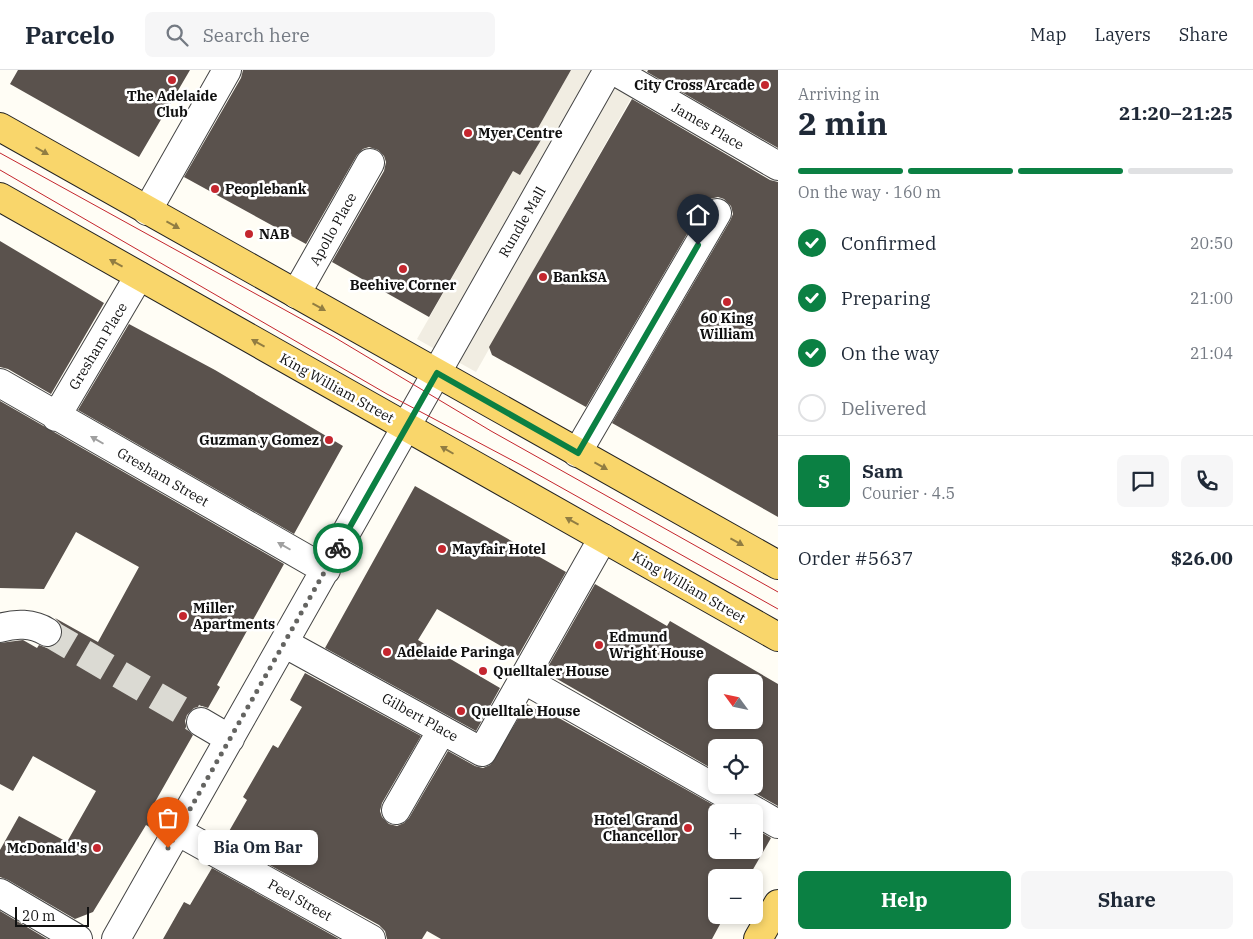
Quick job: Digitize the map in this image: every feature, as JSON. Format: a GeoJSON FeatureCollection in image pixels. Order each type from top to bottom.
{"type":"FeatureCollection","features":[{"type":"Feature","properties":{"kind":"main road"},"geometry":{"type":"LineString","coordinates":[[0,127],[778,565]]}},
{"type":"Feature","properties":{"kind":"main road","name":"King William Street"},"geometry":{"type":"LineString","coordinates":[[0,197],[778,637]]}},
{"type":"Feature","properties":{"kind":"main road"},"geometry":{"type":"LineString","coordinates":[[758,939],[778,904]]}},
{"type":"Feature","properties":{"kind":"street"},"geometry":{"type":"LineString","coordinates":[[148,211],[227,70]]}},
{"type":"Feature","properties":{"kind":"street","name":"Rundle Mall"},"geometry":{"type":"LineString","coordinates":[[116,939],[608,70]]}},
{"type":"Feature","properties":{"kind":"street","name":"James Place"},"geometry":{"type":"LineString","coordinates":[[612,70],[778,166]]}},
{"type":"Feature","properties":{"kind":"street","name":"Apollo Place"},"geometry":{"type":"LineString","coordinates":[[296,294],[370,163]]}},
{"type":"Feature","properties":{"kind":"street"},"geometry":{"type":"LineString","coordinates":[[578,453],[717,213]]}},
{"type":"Feature","properties":{"kind":"street","name":"Gresham Place"},"geometry":{"type":"LineString","coordinates":[[56,417],[139,276]]}},
{"type":"Feature","properties":{"kind":"street","name":"Gresham Street"},"geometry":{"type":"LineString","coordinates":[[0,383],[56,417],[326,570]]}},
{"type":"Feature","properties":{"kind":"street","name":"Gilbert Place"},"geometry":{"type":"LineString","coordinates":[[284,643],[482,752],[604,538]]}},
{"type":"Feature","properties":{"kind":"street"},"geometry":{"type":"LineString","coordinates":[[0,628],[10,624],[38,626],[46,632]]}},
{"type":"Feature","properties":{"kind":"street"},"geometry":{"type":"LineString","coordinates":[[523,679],[778,824]]}},
{"type":"Feature","properties":{"kind":"street"},"geometry":{"type":"LineString","coordinates":[[201,722],[230,739]]}},
{"type":"Feature","properties":{"kind":"street"},"geometry":{"type":"LineString","coordinates":[[396,810],[442,730]]}},
{"type":"Feature","properties":{"kind":"street","name":"Peel Street"},"geometry":{"type":"LineString","coordinates":[[177,831],[371,939]]}},
{"type":"Feature","properties":{"kind":"street"},"geometry":{"type":"LineString","coordinates":[[0,893],[78,939]]}},
{"type":"Feature","properties":{"kind":"shaded area"},"geometry":{"type":"Polygon","coordinates":[[[571,70],[647,70],[476,372],[417,339],[571,70]]]}},
{"type":"Feature","properties":{"kind":"building"},"geometry":{"type":"Polygon","coordinates":[[[18,70],[190,70],[139,157],[10,84],[18,70]]]}},
{"type":"Feature","properties":{"kind":"building"},"geometry":{"type":"Polygon","coordinates":[[[243,70],[571,70],[534,135],[541,140],[520,175],[513,171],[429,317],[332,262],[384,171],[386,162],[384,156],[378,150],[369,147],[363,149],[357,155],[306,244],[184,177],[241,78],[243,70]]]}},
{"type":"Feature","properties":{"kind":"building"},"geometry":{"type":"Polygon","coordinates":[[[648,70],[778,70],[778,148],[647,72],[648,70]]]}},
{"type":"Feature","properties":{"kind":"building"},"geometry":{"type":"Polygon","coordinates":[[[632,99],[770,180],[778,182],[778,517],[612,423],[730,221],[733,214],[731,206],[724,199],[718,197],[710,199],[704,205],[586,407],[492,355],[489,347],[632,99]]]}},
{"type":"Feature","properties":{"kind":"building"},"geometry":{"type":"Polygon","coordinates":[[[0,241],[104,303],[51,394],[8,369],[0,367],[0,241]]]}},
{"type":"Feature","properties":{"kind":"building"},"geometry":{"type":"Polygon","coordinates":[[[129,324],[215,370],[343,446],[294,534],[78,410],[129,324]]]}},
{"type":"Feature","properties":{"kind":"building"},"geometry":{"type":"Polygon","coordinates":[[[0,401],[284,564],[217,685],[220,687],[208,708],[202,706],[194,708],[187,715],[185,721],[187,729],[193,735],[155,802],[162,806],[151,828],[146,825],[93,912],[75,919],[0,877],[0,850],[19,816],[67,842],[96,791],[33,756],[13,791],[0,784],[0,643],[23,640],[37,648],[39,645],[47,648],[55,646],[63,632],[61,624],[55,618],[98,642],[139,567],[76,532],[44,589],[0,588],[0,401]]]}},
{"type":"Feature","properties":{"kind":"building"},"geometry":{"type":"Polygon","coordinates":[[[415,486],[566,572],[518,656],[437,609],[418,640],[500,688],[476,731],[325,648],[415,486]]]}},
{"type":"Feature","properties":{"kind":"building"},"geometry":{"type":"Polygon","coordinates":[[[595,584],[667,626],[670,621],[761,674],[708,674],[708,729],[763,729],[763,675],[778,684],[778,806],[757,794],[763,794],[763,739],[708,739],[708,766],[545,672],[595,584]]]}},
{"type":"Feature","properties":{"kind":"building"},"geometry":{"type":"Polygon","coordinates":[[[305,673],[421,736],[382,803],[380,811],[382,817],[389,824],[397,826],[409,818],[448,751],[475,766],[483,768],[490,765],[527,704],[548,716],[550,713],[712,804],[708,804],[708,859],[759,859],[753,869],[708,869],[708,924],[720,924],[712,939],[441,939],[427,931],[422,939],[387,939],[385,931],[379,925],[224,840],[247,800],[243,797],[273,745],[278,748],[302,707],[290,700],[305,673]]]}},
{"type":"Feature","properties":{"kind":"building"},"geometry":{"type":"Polygon","coordinates":[[[763,833],[771,838],[763,852],[763,833]]]}},
{"type":"Feature","properties":{"kind":"building"},"geometry":{"type":"Polygon","coordinates":[[[212,868],[339,939],[163,939],[184,902],[190,905],[212,868]]]}},
{"type":"Feature","properties":{"kind":"building"},"geometry":{"type":"Polygon","coordinates":[[[0,911],[47,939],[0,939],[0,911]]]}},
{"type":"Feature","properties":{"kind":"tunnel"},"geometry":{"type":"LineString","coordinates":[[47,632],[201,722]]}},
{"type":"Feature","properties":{"kind":"tram line"},"geometry":{"type":"LineString","coordinates":[[0,153],[334,337],[491,431],[778,592]]}},
{"type":"Feature","properties":{"kind":"tram line"},"geometry":{"type":"LineString","coordinates":[[0,170],[387,394],[521,465],[778,609]]}},
{"type":"Feature","properties":{"kind":"way so far"},"geometry":{"type":"LineString","coordinates":[[168,848],[338,548]]}},
{"type":"Feature","properties":{"kind":"place","name":"The Adelaide Club"},"geometry":{"type":"Point","coordinates":[172,80]}},
{"type":"Feature","properties":{"kind":"place","name":"City Cross Arcade"},"geometry":{"type":"Point","coordinates":[765,85]}},
{"type":"Feature","properties":{"kind":"place","name":"Myer Centre"},"geometry":{"type":"Point","coordinates":[468,133]}},
{"type":"Feature","properties":{"kind":"place","name":"Peoplebank"},"geometry":{"type":"Point","coordinates":[215,189]}},
{"type":"Feature","properties":{"kind":"place","name":"NAB"},"geometry":{"type":"Point","coordinates":[249,234]}},
{"type":"Feature","properties":{"kind":"place","name":"Beehive Corner"},"geometry":{"type":"Point","coordinates":[403,269]}},
{"type":"Feature","properties":{"kind":"place","name":"BankSA"},"geometry":{"type":"Point","coordinates":[543,277]}},
{"type":"Feature","properties":{"kind":"place","name":"60 King William"},"geometry":{"type":"Point","coordinates":[727,302]}},
{"type":"Feature","properties":{"kind":"place","name":"Guzman y Gomez"},"geometry":{"type":"Point","coordinates":[329,440]}},
{"type":"Feature","properties":{"kind":"place","name":"Mayfair Hotel"},"geometry":{"type":"Point","coordinates":[442,549]}},
{"type":"Feature","properties":{"kind":"place","name":"Miller Apartments"},"geometry":{"type":"Point","coordinates":[183,616]}},
{"type":"Feature","properties":{"kind":"place","name":"Edmund Wright House"},"geometry":{"type":"Point","coordinates":[599,645]}},
{"type":"Feature","properties":{"kind":"place","name":"Adelaide Paringa"},"geometry":{"type":"Point","coordinates":[387,652]}},
{"type":"Feature","properties":{"kind":"place","name":"Quelltaler House"},"geometry":{"type":"Point","coordinates":[483,671]}},
{"type":"Feature","properties":{"kind":"place","name":"Quelltale House"},"geometry":{"type":"Point","coordinates":[461,711]}},
{"type":"Feature","properties":{"kind":"place","name":"Hotel Grand Chancellor"},"geometry":{"type":"Point","coordinates":[688,828]}},
{"type":"Feature","properties":{"kind":"place","name":"McDonald's"},"geometry":{"type":"Point","coordinates":[97,848]}},
{"type":"Feature","properties":{"kind":"place","name":"Bia Om Bar"},"geometry":{"type":"Point","coordinates":[168,848]}},
{"type":"Feature","properties":{"kind":"route"},"geometry":{"type":"LineString","coordinates":[[338,548],[437,373],[578,453],[698,245]]}}]}
